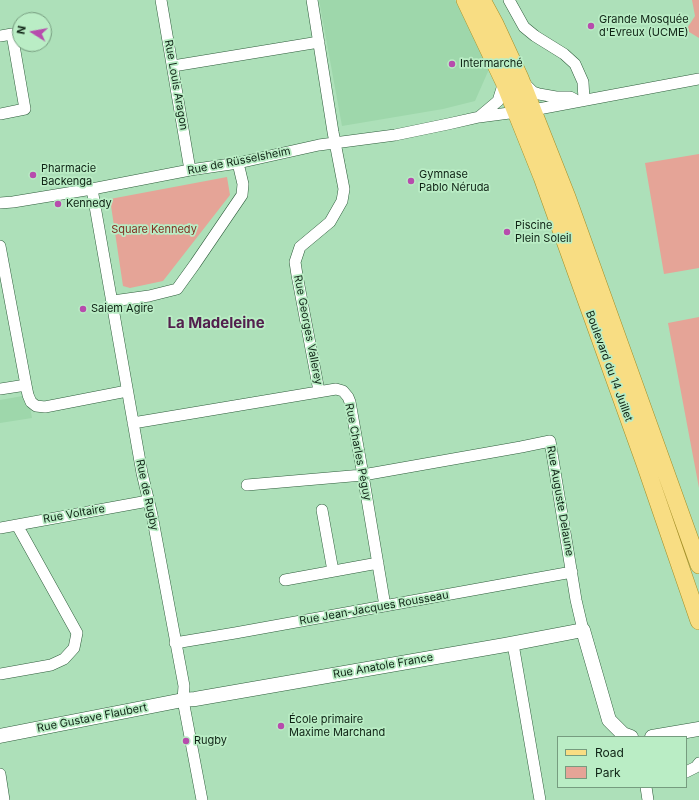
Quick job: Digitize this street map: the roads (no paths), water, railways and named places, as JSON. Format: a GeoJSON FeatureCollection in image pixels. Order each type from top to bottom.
{"type":"FeatureCollection","features":[{"type":"Feature","properties":{"kind":"main road","name":"Boulevard du 14 Juillet"},"geometry":{"type":"LineString","coordinates":[[465,0],[512,80]]}},
{"type":"Feature","properties":{"kind":"main road","name":"Boulevard du 14 Juillet"},"geometry":{"type":"LineString","coordinates":[[482,0],[495,24],[542,177],[642,456],[699,621]]}},
{"type":"Feature","properties":{"kind":"main road","name":"Boulevard du 14 Juillet"},"geometry":{"type":"LineString","coordinates":[[524,116],[576,223],[699,566]]}},
{"type":"Feature","properties":{"kind":"street","name":"Rue Louis Aragon"},"geometry":{"type":"LineString","coordinates":[[161,0],[190,170]]}},
{"type":"Feature","properties":{"kind":"street","name":"Rue Georges Vallerey"},"geometry":{"type":"LineString","coordinates":[[312,0],[344,189],[342,201],[330,222],[300,247],[295,262],[319,391]]}},
{"type":"Feature","properties":{"kind":"street"},"geometry":{"type":"LineString","coordinates":[[483,114],[498,101],[512,80],[533,92],[556,97],[570,97],[581,101],[583,82],[574,64],[564,54],[535,36],[524,27],[508,0]]}},
{"type":"Feature","properties":{"kind":"street"},"geometry":{"type":"LineString","coordinates":[[0,36],[12,34],[25,109],[0,114]]}},
{"type":"Feature","properties":{"kind":"street"},"geometry":{"type":"LineString","coordinates":[[173,66],[319,42]]}},
{"type":"Feature","properties":{"kind":"street","name":"Rue de Rüsselsheim"},"geometry":{"type":"LineString","coordinates":[[0,203],[92,189],[336,143],[394,135],[448,124],[483,114],[524,116],[581,101],[699,79]]}},
{"type":"Feature","properties":{"kind":"street"},"geometry":{"type":"LineString","coordinates":[[483,114],[504,120],[524,116]]}},
{"type":"Feature","properties":{"kind":"street"},"geometry":{"type":"LineString","coordinates":[[113,301],[149,296],[177,289],[196,264],[242,195],[243,184],[238,162]]}},
{"type":"Feature","properties":{"kind":"street","name":"Rue de Rugby"},"geometry":{"type":"LineString","coordinates":[[92,189],[113,301],[143,481],[152,515],[184,686],[183,700],[202,800]]}},
{"type":"Feature","properties":{"kind":"street"},"geometry":{"type":"LineString","coordinates":[[0,246],[28,395],[32,402],[36,406],[45,406],[127,391]]}},
{"type":"Feature","properties":{"kind":"street"},"geometry":{"type":"LineString","coordinates":[[0,389],[26,385]]}},
{"type":"Feature","properties":{"kind":"street","name":"Rue Charles Péguy"},"geometry":{"type":"LineString","coordinates":[[133,423],[319,391],[336,389],[343,391],[348,397],[385,606]]}},
{"type":"Feature","properties":{"kind":"street","name":"Rue Auguste Delaune"},"geometry":{"type":"LineString","coordinates":[[363,475],[550,441],[583,630]]}},
{"type":"Feature","properties":{"kind":"street"},"geometry":{"type":"LineString","coordinates":[[247,485],[363,475]]}},
{"type":"Feature","properties":{"kind":"street","name":"Rue Voltaire"},"geometry":{"type":"LineString","coordinates":[[0,528],[148,501]]}},
{"type":"Feature","properties":{"kind":"street"},"geometry":{"type":"LineString","coordinates":[[322,510],[333,571]]}},
{"type":"Feature","properties":{"kind":"street"},"geometry":{"type":"LineString","coordinates":[[0,674],[51,665],[64,659],[74,648],[77,633],[17,525]]}},
{"type":"Feature","properties":{"kind":"street"},"geometry":{"type":"LineString","coordinates":[[285,580],[378,563]]}},
{"type":"Feature","properties":{"kind":"street","name":"Rue Jean-Jacques Rousseau"},"geometry":{"type":"LineString","coordinates":[[175,643],[572,572]]}},
{"type":"Feature","properties":{"kind":"street"},"geometry":{"type":"LineString","coordinates":[[583,630],[609,720],[623,734],[628,736]]}},
{"type":"Feature","properties":{"kind":"street","name":"Rue Anatole France"},"geometry":{"type":"LineString","coordinates":[[183,700],[513,644],[583,630]]}},
{"type":"Feature","properties":{"kind":"street"},"geometry":{"type":"LineString","coordinates":[[513,644],[540,800]]}},
{"type":"Feature","properties":{"kind":"street","name":"Rue Gustave Flaubert"},"geometry":{"type":"LineString","coordinates":[[0,736],[183,700]]}},
{"type":"Feature","properties":{"kind":"street"},"geometry":{"type":"LineString","coordinates":[[658,736],[699,729]]}},
{"type":"Feature","properties":{"kind":"street"},"geometry":{"type":"LineString","coordinates":[[687,772],[696,768],[699,763]]}},
{"type":"Feature","properties":{"kind":"street"},"geometry":{"type":"LineString","coordinates":[[0,774],[4,800]]}},
{"type":"Feature","properties":{"kind":"street"},"geometry":{"type":"LineString","coordinates":[[646,788],[648,800]]}},
{"type":"Feature","properties":{"kind":"place","name":"Grande Mosquée d'Evreux (UCME)"},"geometry":{"type":"Point","coordinates":[591,26]}},
{"type":"Feature","properties":{"kind":"place","name":"Intermarché"},"geometry":{"type":"Point","coordinates":[452,64]}},
{"type":"Feature","properties":{"kind":"place","name":"Pharmacie Backenga"},"geometry":{"type":"Point","coordinates":[33,175]}},
{"type":"Feature","properties":{"kind":"place","name":"Gymnase Pablo Néruda"},"geometry":{"type":"Point","coordinates":[411,181]}},
{"type":"Feature","properties":{"kind":"place","name":"Kennedy"},"geometry":{"type":"Point","coordinates":[58,204]}},
{"type":"Feature","properties":{"kind":"place","name":"Piscine Plein Soleil"},"geometry":{"type":"Point","coordinates":[507,232]}},
{"type":"Feature","properties":{"kind":"place","name":"Saiem Agire"},"geometry":{"type":"Point","coordinates":[83,309]}},
{"type":"Feature","properties":{"kind":"place","name":"École primaire Maxime Marchand"},"geometry":{"type":"Point","coordinates":[281,726]}},
{"type":"Feature","properties":{"kind":"place","name":"Rugby"},"geometry":{"type":"Point","coordinates":[186,741]}},
{"type":"Feature","properties":{"kind":"district","name":"La Madeleine"},"geometry":{"type":"Point","coordinates":[216,323]}},
{"type":"Feature","properties":{"kind":"park label","name":"Square Kennedy"},"geometry":{"type":"Point","coordinates":[154,230]}}]}
